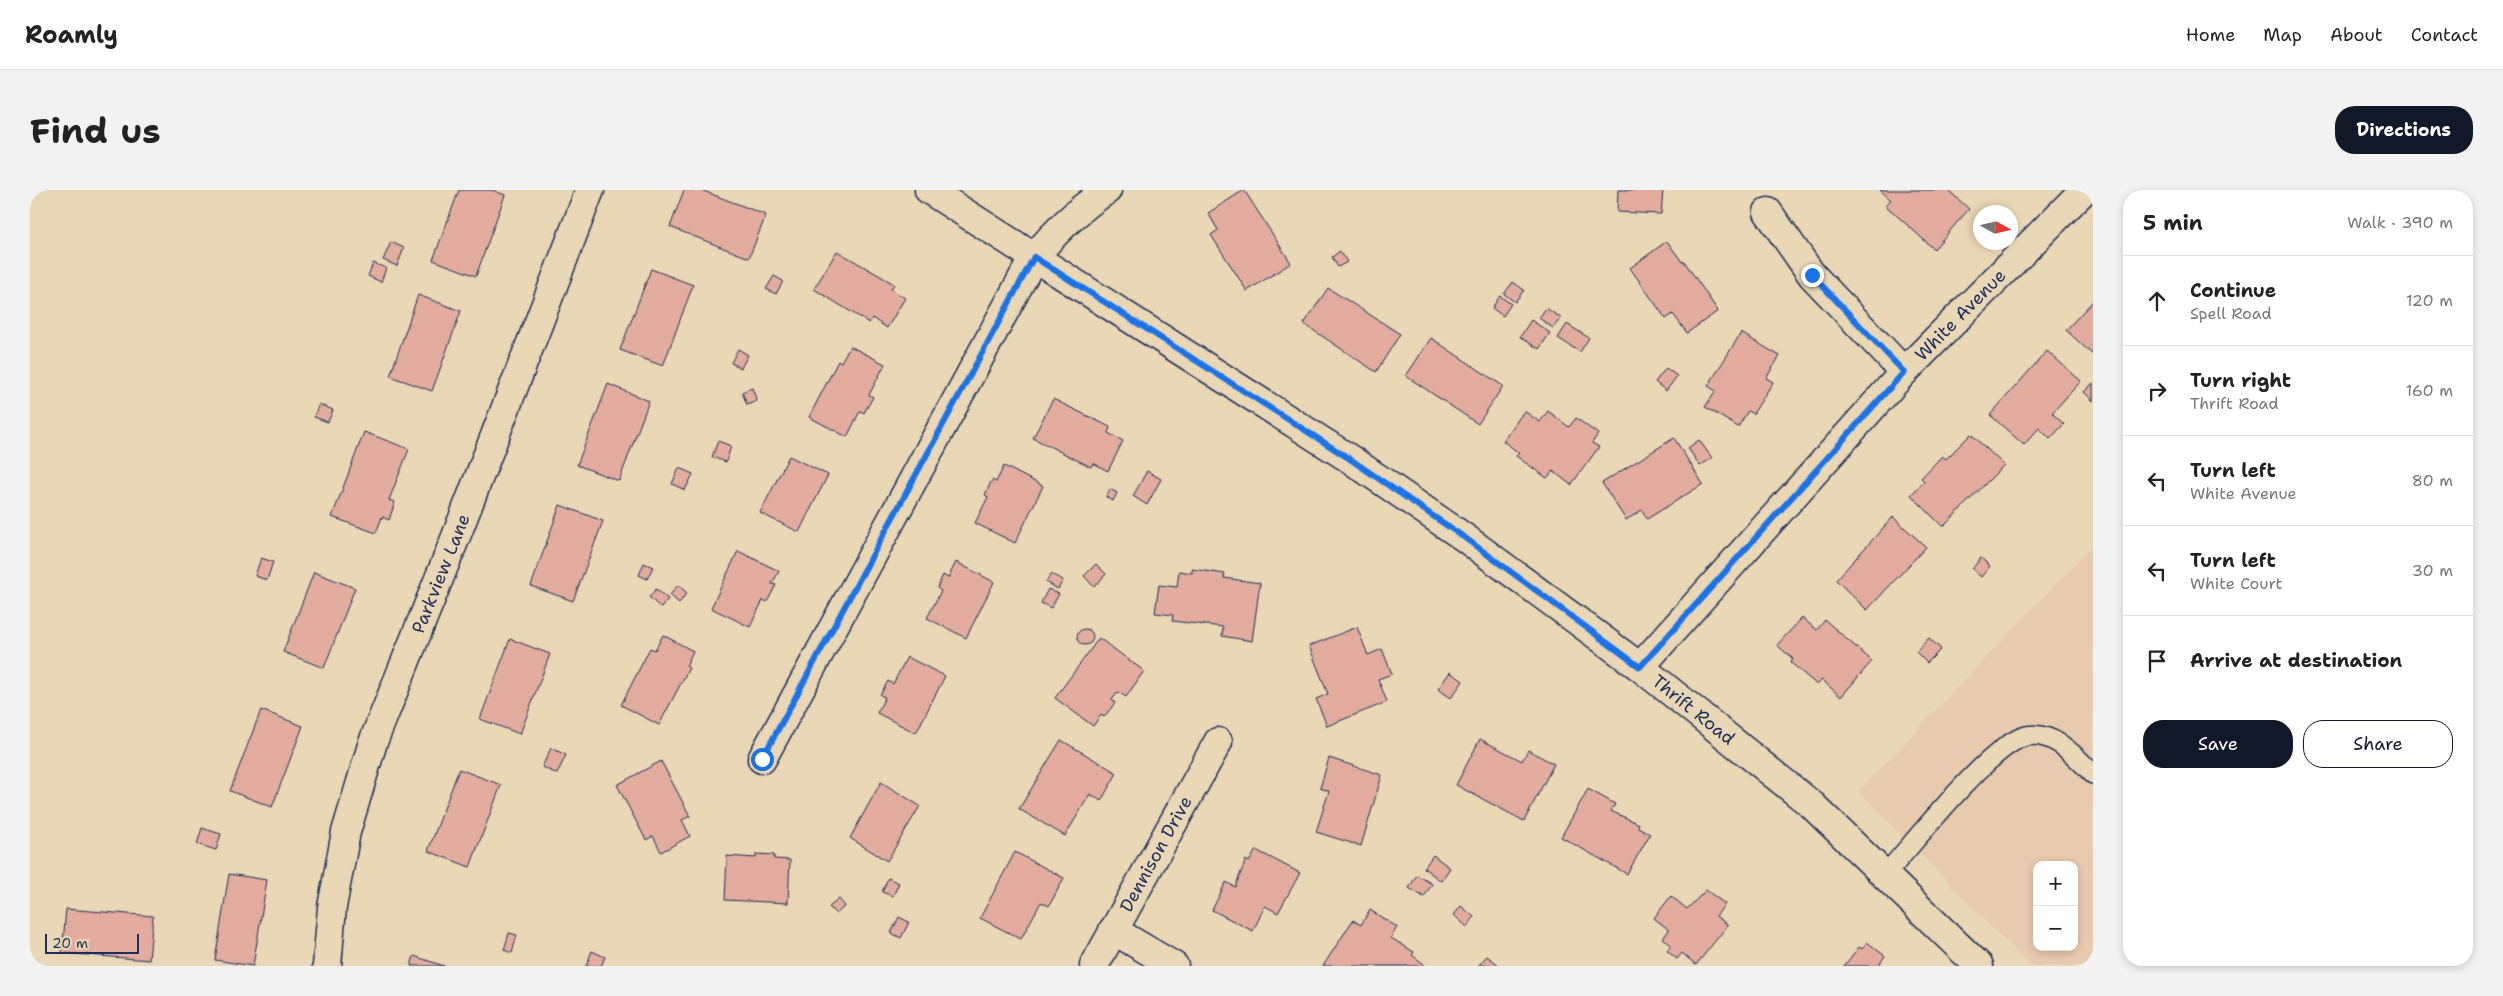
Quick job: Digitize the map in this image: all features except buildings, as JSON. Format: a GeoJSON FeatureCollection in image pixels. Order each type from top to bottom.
{"type":"FeatureCollection","features":[{"type":"Feature","properties":{"kind":"street","name":"Parkview Lane"},"geometry":{"type":"LineString","coordinates":[[327,966],[332,907],[346,832],[373,742],[455,539],[590,190]]}},
{"type":"Feature","properties":{"kind":"street","name":"Thrift Road"},"geometry":{"type":"LineString","coordinates":[[929,190],[1350,459],[1465,538],[1640,667],[1812,805],[1979,966]]}},
{"type":"Feature","properties":{"kind":"street"},"geometry":{"type":"LineString","coordinates":[[762,759],[1034,257],[1061,226],[1086,204],[1107,190]]}},
{"type":"Feature","properties":{"kind":"street","name":"White Avenue"},"geometry":{"type":"LineString","coordinates":[[1640,667],[1904,372],[2084,190]]}},
{"type":"Feature","properties":{"kind":"street"},"geometry":{"type":"LineString","coordinates":[[1768,212],[1812,275],[1904,372]]}},
{"type":"Feature","properties":{"kind":"street","name":"Dennison Drive"},"geometry":{"type":"LineString","coordinates":[[1094,966],[1218,742]]}},
{"type":"Feature","properties":{"kind":"street"},"geometry":{"type":"LineString","coordinates":[[1113,930],[1174,966]]}},
{"type":"Feature","properties":{"kind":"lane"},"geometry":{"type":"LineString","coordinates":[[1884,875],[2000,749],[2026,736],[2040,736],[2063,745],[2093,774]]}},
{"type":"Feature","properties":{"kind":"shaded area"},"geometry":{"type":"Polygon","coordinates":[[[2093,545],[2093,966],[2030,966],[1859,791],[2093,545]]]}},
{"type":"Feature","properties":{"kind":"route"},"geometry":{"type":"LineString","coordinates":[[762,759],[1034,257],[1350,459],[1465,538],[1640,667],[1904,372],[1812,275]]}}]}
